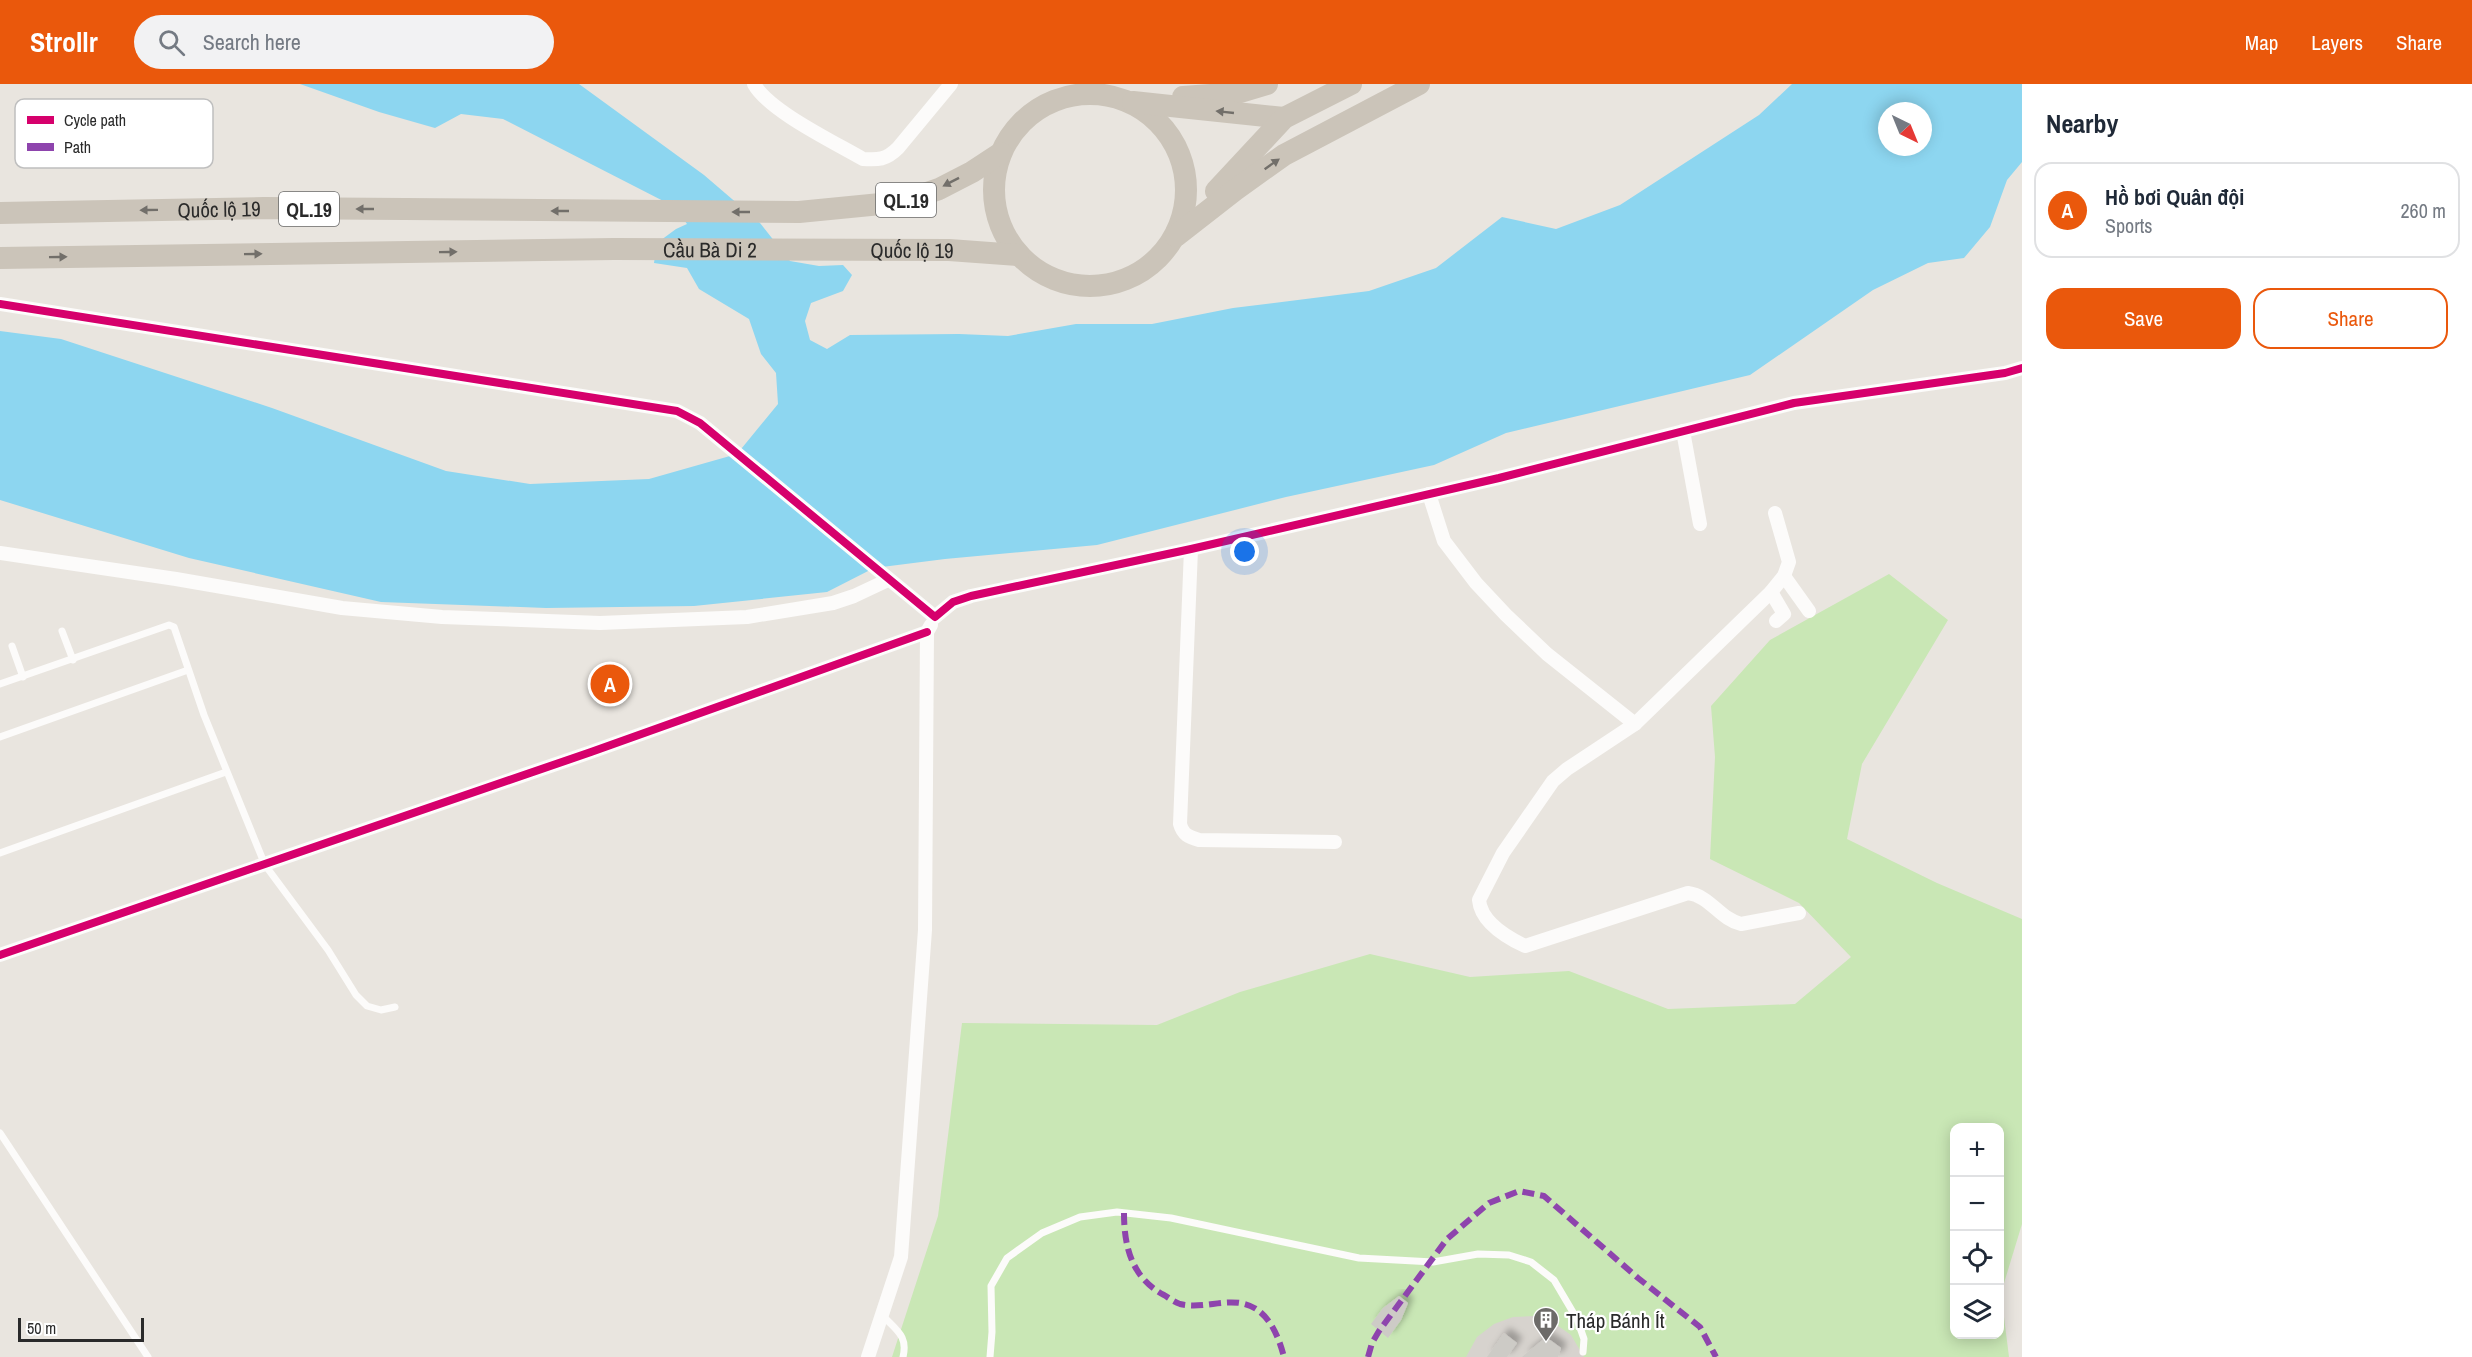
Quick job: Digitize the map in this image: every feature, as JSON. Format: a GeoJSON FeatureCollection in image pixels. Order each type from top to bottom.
{"type":"FeatureCollection","features":[{"type":"Feature","properties":{"kind":"highway"},"geometry":{"type":"LineString","coordinates":[[1129,102],[1237,93],[1267,84]]}},
{"type":"Feature","properties":{"kind":"highway"},"geometry":{"type":"LineString","coordinates":[[1284,118],[1129,102],[1100,94],[1070,96],[1041,107],[1017,127],[1001,153],[994,179],[994,207],[1003,233],[1018,255],[1042,274],[1070,285],[1101,286],[1130,278],[1156,261],[1174,237],[1284,118],[1352,84]]}},
{"type":"Feature","properties":{"kind":"highway"},"geometry":{"type":"LineString","coordinates":[[1174,237],[1234,189],[1284,155],[1419,84]]}},
{"type":"Feature","properties":{"kind":"highway"},"geometry":{"type":"LineString","coordinates":[[1129,102],[1152,116],[1170,135],[1182,159],[1186,185],[1184,212],[1174,237]]}},
{"type":"Feature","properties":{"kind":"highway","name":"Cầu Bà Di 2"},"geometry":{"type":"LineString","coordinates":[[619,211],[799,212],[901,202],[939,189],[972,172],[1001,153]]}},
{"type":"Feature","properties":{"kind":"highway","name":"Quốc lộ 19"},"geometry":{"type":"LineString","coordinates":[[0,213],[264,208],[619,211]]}},
{"type":"Feature","properties":{"kind":"highway","name":"Cầu Bà Di 2"},"geometry":{"type":"LineString","coordinates":[[0,258],[614,249],[806,249]]}},
{"type":"Feature","properties":{"kind":"highway","name":"Quốc lộ 19"},"geometry":{"type":"LineString","coordinates":[[806,249],[982,251],[1018,255]]}},
{"type":"Feature","properties":{"kind":"street"},"geometry":{"type":"LineString","coordinates":[[754,84],[774,106],[863,159],[879,160],[890,157],[951,84]]}},
{"type":"Feature","properties":{"kind":"street"},"geometry":{"type":"LineString","coordinates":[[0,304],[677,411],[700,423],[935,617]]}},
{"type":"Feature","properties":{"kind":"street"},"geometry":{"type":"LineString","coordinates":[[868,1357],[884,1316],[901,1257],[925,930],[927,632],[935,617],[953,602],[971,596],[1191,549],[1430,494],[1794,403],[2005,373],[2022,368]]}},
{"type":"Feature","properties":{"kind":"street"},"geometry":{"type":"LineString","coordinates":[[1683,431],[1700,524]]}},
{"type":"Feature","properties":{"kind":"street"},"geometry":{"type":"LineString","coordinates":[[1430,494],[1444,542],[1476,583],[1547,654],[1635,724]]}},
{"type":"Feature","properties":{"kind":"street"},"geometry":{"type":"LineString","coordinates":[[1775,513],[1789,562],[1784,576],[1772,592],[1635,724],[1567,769],[1553,781],[1503,853],[1479,900],[1480,908],[1486,918],[1501,932],[1525,946],[1688,893],[1698,894],[1732,922],[1741,924],[1799,913]]}},
{"type":"Feature","properties":{"kind":"street"},"geometry":{"type":"LineString","coordinates":[[1191,549],[1180,824],[1182,831],[1199,840],[1335,842]]}},
{"type":"Feature","properties":{"kind":"street"},"geometry":{"type":"LineString","coordinates":[[0,553],[176,579],[342,608],[441,617],[600,623],[747,617],[833,603],[888,580]]}},
{"type":"Feature","properties":{"kind":"street"},"geometry":{"type":"LineString","coordinates":[[1784,576],[1809,611]]}},
{"type":"Feature","properties":{"kind":"street"},"geometry":{"type":"LineString","coordinates":[[1772,592],[1784,614],[1776,621]]}},
{"type":"Feature","properties":{"kind":"street"},"geometry":{"type":"LineString","coordinates":[[0,955],[265,865],[927,632]]}},
{"type":"Feature","properties":{"kind":"lane"},"geometry":{"type":"LineString","coordinates":[[0,684],[169,625],[174,627],[226,772],[265,865],[328,950],[356,995],[367,1006],[381,1010],[395,1007]]}},
{"type":"Feature","properties":{"kind":"lane"},"geometry":{"type":"LineString","coordinates":[[62,631],[73,660]]}},
{"type":"Feature","properties":{"kind":"lane"},"geometry":{"type":"LineString","coordinates":[[12,646],[23,677]]}},
{"type":"Feature","properties":{"kind":"lane"},"geometry":{"type":"LineString","coordinates":[[0,736],[188,670]]}},
{"type":"Feature","properties":{"kind":"lane"},"geometry":{"type":"LineString","coordinates":[[0,853],[226,772]]}},
{"type":"Feature","properties":{"kind":"lane"},"geometry":{"type":"LineString","coordinates":[[0,1133],[148,1357]]}},
{"type":"Feature","properties":{"kind":"lane"},"geometry":{"type":"LineString","coordinates":[[990,1357],[991,1287],[1007,1258],[1042,1233],[1080,1217],[1117,1212],[1171,1218],[1359,1258],[1433,1262],[1478,1254],[1509,1255],[1531,1262],[1554,1280],[1577,1319],[1584,1339],[1583,1352]]}},
{"type":"Feature","properties":{"kind":"lane"},"geometry":{"type":"LineString","coordinates":[[884,1316],[906,1344],[903,1357]]}},
{"type":"Feature","properties":{"kind":"green space"},"geometry":{"type":"Polygon","coordinates":[[[1889,574],[1948,620],[1862,764],[1847,839],[1937,883],[2022,919],[2022,1224],[2004,1283],[2004,1123],[1950,1123],[1950,1339],[2004,1339],[2004,1317],[2009,1357],[892,1357],[938,1216],[962,1023],[1157,1025],[1240,992],[1370,954],[1470,977],[1569,971],[1668,1009],[1795,1004],[1851,957],[1799,903],[1710,859],[1715,757],[1711,706],[1770,640],[1889,574]]]}},
{"type":"Feature","properties":{"kind":"shaded area"},"geometry":{"type":"Polygon","coordinates":[[[1534,1316],[1554,1323],[1571,1335],[1584,1357],[1466,1357],[1477,1337],[1494,1324],[1513,1317],[1534,1316]]]}},
{"type":"Feature","properties":{"kind":"water"},"geometry":{"type":"Polygon","coordinates":[[[300,84],[579,84],[704,175],[760,223],[790,261],[819,266],[843,265],[852,275],[843,291],[811,303],[805,321],[810,340],[827,349],[850,335],[1008,336],[1076,324],[1152,324],[1233,308],[1369,291],[1436,268],[1502,217],[1556,229],[1620,205],[1759,115],[1792,84],[2022,84],[2022,162],[2007,180],[1990,227],[1964,258],[1928,263],[1873,290],[1750,375],[1506,433],[1434,465],[1286,497],[1097,545],[874,568],[827,592],[694,606],[546,608],[381,602],[189,558],[0,500],[0,331],[61,339],[272,408],[446,471],[530,484],[649,479],[737,454],[778,404],[776,373],[761,354],[749,319],[699,289],[687,268],[654,263],[657,243],[687,224],[675,207],[503,119],[461,114],[435,128],[379,112],[300,84]]]}},
{"type":"Feature","properties":{"kind":"building"},"geometry":{"type":"Polygon","coordinates":[[[1399,1296],[1408,1303],[1401,1320],[1388,1338],[1371,1324],[1383,1308],[1399,1296]]]}},
{"type":"Feature","properties":{"kind":"building"},"geometry":{"type":"Polygon","coordinates":[[[1504,1333],[1517,1343],[1507,1357],[1487,1357],[1504,1333]]]}},
{"type":"Feature","properties":{"kind":"building","name":"Tháp Bánh Ít"},"geometry":{"type":"Polygon","coordinates":[[[1546,1337],[1561,1348],[1558,1357],[1522,1357],[1546,1337]]]}},
{"type":"Feature","properties":{"kind":"marked path"},"geometry":{"type":"LineString","coordinates":[[1368,1357],[1379,1331],[1447,1239],[1489,1203],[1519,1191],[1544,1196],[1638,1278],[1700,1327],[1716,1357]]}},
{"type":"Feature","properties":{"kind":"marked path"},"geometry":{"type":"LineString","coordinates":[[1124,1213],[1128,1249],[1137,1271],[1144,1280],[1180,1304],[1195,1306],[1233,1302],[1257,1310],[1275,1331],[1284,1357]]}},
{"type":"Feature","properties":{"kind":"cycle path"},"geometry":{"type":"LineString","coordinates":[[0,304],[677,411],[700,423],[935,617],[953,602],[971,596],[1191,549],[1499,478],[1794,403],[2005,373],[2022,368]]}},
{"type":"Feature","properties":{"kind":"cycle path"},"geometry":{"type":"LineString","coordinates":[[0,955],[591,752],[927,632]]}},
{"type":"Feature","properties":{"kind":"place","name":"Hồ bơi Quân đội"},"geometry":{"type":"Point","coordinates":[610,684]}},
{"type":"Feature","properties":{"kind":"place","name":"Tháp Bánh Ít"},"geometry":{"type":"Point","coordinates":[1546,1343]}}]}
